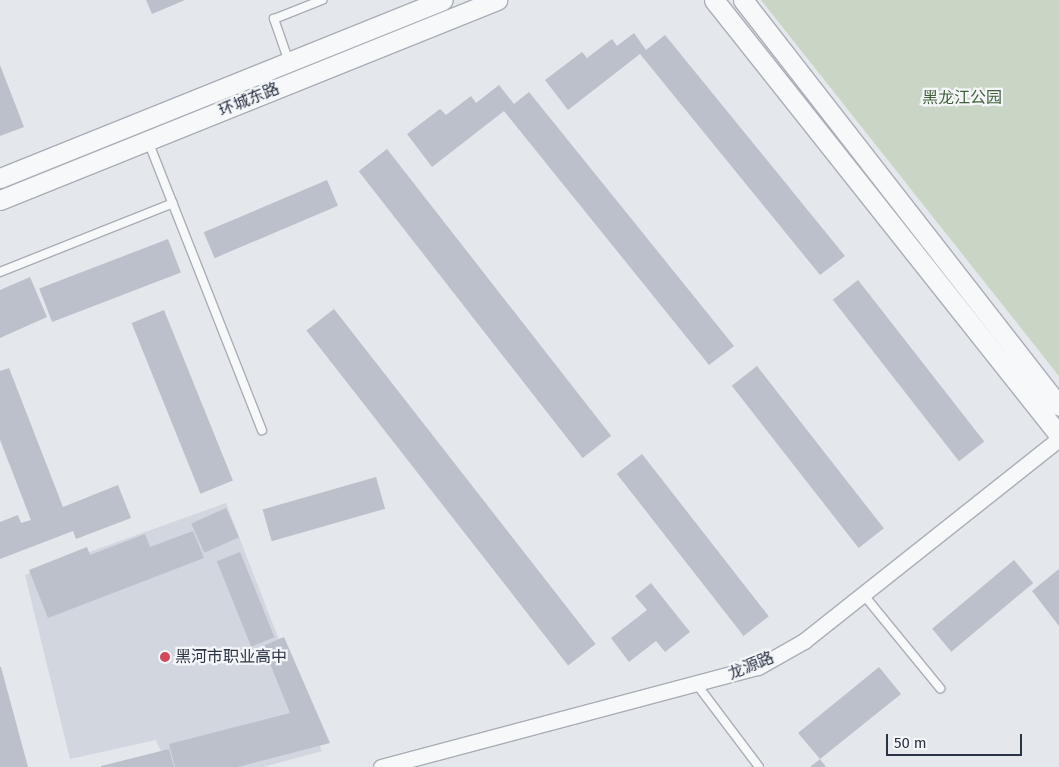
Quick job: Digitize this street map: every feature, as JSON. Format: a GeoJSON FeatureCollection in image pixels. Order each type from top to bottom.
{"type":"FeatureCollection","features":[{"type":"Feature","properties":{"kind":"street","name":"环城东路"},"geometry":{"type":"LineString","coordinates":[[0,178],[443,0]]}},
{"type":"Feature","properties":{"kind":"street","name":"环城东路"},"geometry":{"type":"LineString","coordinates":[[0,200],[497,0]]}},
{"type":"Feature","properties":{"kind":"street"},"geometry":{"type":"LineString","coordinates":[[714,0],[1059,435]]}},
{"type":"Feature","properties":{"kind":"street"},"geometry":{"type":"LineString","coordinates":[[743,0],[1059,406]]}},
{"type":"Feature","properties":{"kind":"street","name":"龙源路"},"geometry":{"type":"LineString","coordinates":[[381,767],[401,764],[698,686],[766,662],[804,641],[1059,440]]}},
{"type":"Feature","properties":{"kind":"lane"},"geometry":{"type":"LineString","coordinates":[[289,62],[274,19],[322,0]]}},
{"type":"Feature","properties":{"kind":"lane"},"geometry":{"type":"LineString","coordinates":[[148,141],[262,430]]}},
{"type":"Feature","properties":{"kind":"lane"},"geometry":{"type":"LineString","coordinates":[[0,272],[173,203]]}},
{"type":"Feature","properties":{"kind":"lane"},"geometry":{"type":"LineString","coordinates":[[863,594],[940,688]]}},
{"type":"Feature","properties":{"kind":"lane"},"geometry":{"type":"LineString","coordinates":[[698,686],[759,767]]}},
{"type":"Feature","properties":{"kind":"shaded area","name":"黑河市职业高中"},"geometry":{"type":"Polygon","coordinates":[[[226,503],[322,751],[263,767],[168,767],[156,740],[70,759],[25,575],[226,503]]]}},
{"type":"Feature","properties":{"kind":"green space","name":"黑龙江公园"},"geometry":{"type":"Polygon","coordinates":[[[761,0],[1059,0],[1059,376],[761,0]]]}},
{"type":"Feature","properties":{"kind":"building"},"geometry":{"type":"Polygon","coordinates":[[[146,0],[185,0],[152,14],[146,0]]]}},
{"type":"Feature","properties":{"kind":"building"},"geometry":{"type":"Polygon","coordinates":[[[634,33],[646,50],[665,35],[845,256],[820,275],[640,54],[568,110],[545,80],[582,52],[587,58],[612,39],[617,46],[634,33]]]}},
{"type":"Feature","properties":{"kind":"building"},"geometry":{"type":"Polygon","coordinates":[[[0,65],[24,127],[0,136],[0,65]]]}},
{"type":"Feature","properties":{"kind":"building"},"geometry":{"type":"Polygon","coordinates":[[[499,85],[514,104],[529,92],[734,346],[709,365],[504,111],[432,167],[407,134],[440,109],[446,115],[471,96],[476,103],[499,85]]]}},
{"type":"Feature","properties":{"kind":"building"},"geometry":{"type":"Polygon","coordinates":[[[387,149],[611,436],[583,458],[359,171],[387,149]]]}},
{"type":"Feature","properties":{"kind":"building"},"geometry":{"type":"Polygon","coordinates":[[[327,180],[338,206],[215,258],[204,232],[327,180]]]}},
{"type":"Feature","properties":{"kind":"building"},"geometry":{"type":"Polygon","coordinates":[[[168,239],[181,273],[52,322],[39,288],[168,239]]]}},
{"type":"Feature","properties":{"kind":"building"},"geometry":{"type":"Polygon","coordinates":[[[30,277],[47,317],[0,338],[0,290],[30,277]]]}},
{"type":"Feature","properties":{"kind":"building"},"geometry":{"type":"Polygon","coordinates":[[[858,280],[984,442],[959,461],[833,300],[858,280]]]}},
{"type":"Feature","properties":{"kind":"building"},"geometry":{"type":"Polygon","coordinates":[[[334,309],[596,644],[568,665],[306,331],[334,309]]]}},
{"type":"Feature","properties":{"kind":"building"},"geometry":{"type":"Polygon","coordinates":[[[164,310],[233,481],[200,494],[132,323],[164,310]]]}},
{"type":"Feature","properties":{"kind":"building"},"geometry":{"type":"Polygon","coordinates":[[[757,366],[884,528],[859,548],[732,386],[757,366]]]}},
{"type":"Feature","properties":{"kind":"building"},"geometry":{"type":"Polygon","coordinates":[[[9,368],[63,507],[118,485],[131,518],[76,539],[73,531],[0,559],[0,522],[18,515],[21,523],[31,520],[0,440],[0,371],[9,368]]]}},
{"type":"Feature","properties":{"kind":"building"},"geometry":{"type":"Polygon","coordinates":[[[642,454],[769,616],[744,636],[617,474],[642,454]]]}},
{"type":"Feature","properties":{"kind":"building"},"geometry":{"type":"Polygon","coordinates":[[[376,477],[385,509],[272,541],[263,510],[376,477]]]}},
{"type":"Feature","properties":{"kind":"building"},"geometry":{"type":"Polygon","coordinates":[[[226,508],[239,537],[204,553],[191,523],[226,508]]]}},
{"type":"Feature","properties":{"kind":"building"},"geometry":{"type":"Polygon","coordinates":[[[193,531],[204,558],[48,618],[29,570],[87,547],[90,555],[145,534],[150,547],[193,531]]]}},
{"type":"Feature","properties":{"kind":"building"},"geometry":{"type":"Polygon","coordinates":[[[240,552],[274,637],[251,647],[217,561],[240,552]]]}},
{"type":"Feature","properties":{"kind":"building"},"geometry":{"type":"Polygon","coordinates":[[[1014,560],[1033,583],[951,652],[932,629],[1014,560]]]}},
{"type":"Feature","properties":{"kind":"building"},"geometry":{"type":"Polygon","coordinates":[[[1059,569],[1059,626],[1032,591],[1059,569]]]}},
{"type":"Feature","properties":{"kind":"building"},"geometry":{"type":"Polygon","coordinates":[[[651,583],[690,632],[665,652],[656,641],[629,662],[611,638],[647,610],[635,596],[651,583]]]}},
{"type":"Feature","properties":{"kind":"building"},"geometry":{"type":"Polygon","coordinates":[[[284,637],[330,743],[238,767],[175,767],[169,744],[290,713],[263,646],[284,637]]]}},
{"type":"Feature","properties":{"kind":"building"},"geometry":{"type":"Polygon","coordinates":[[[1,667],[28,767],[0,767],[1,667]]]}},
{"type":"Feature","properties":{"kind":"building"},"geometry":{"type":"Polygon","coordinates":[[[879,667],[901,694],[820,759],[798,733],[879,667]]]}},
{"type":"Feature","properties":{"kind":"building"},"geometry":{"type":"Polygon","coordinates":[[[169,749],[174,767],[101,767],[101,766],[169,749]]]}},
{"type":"Feature","properties":{"kind":"building"},"geometry":{"type":"Polygon","coordinates":[[[820,759],[826,767],[810,767],[820,759]]]}},
{"type":"Feature","properties":{"kind":"place","name":"黑河市职业高中"},"geometry":{"type":"Point","coordinates":[165,657]}}]}
